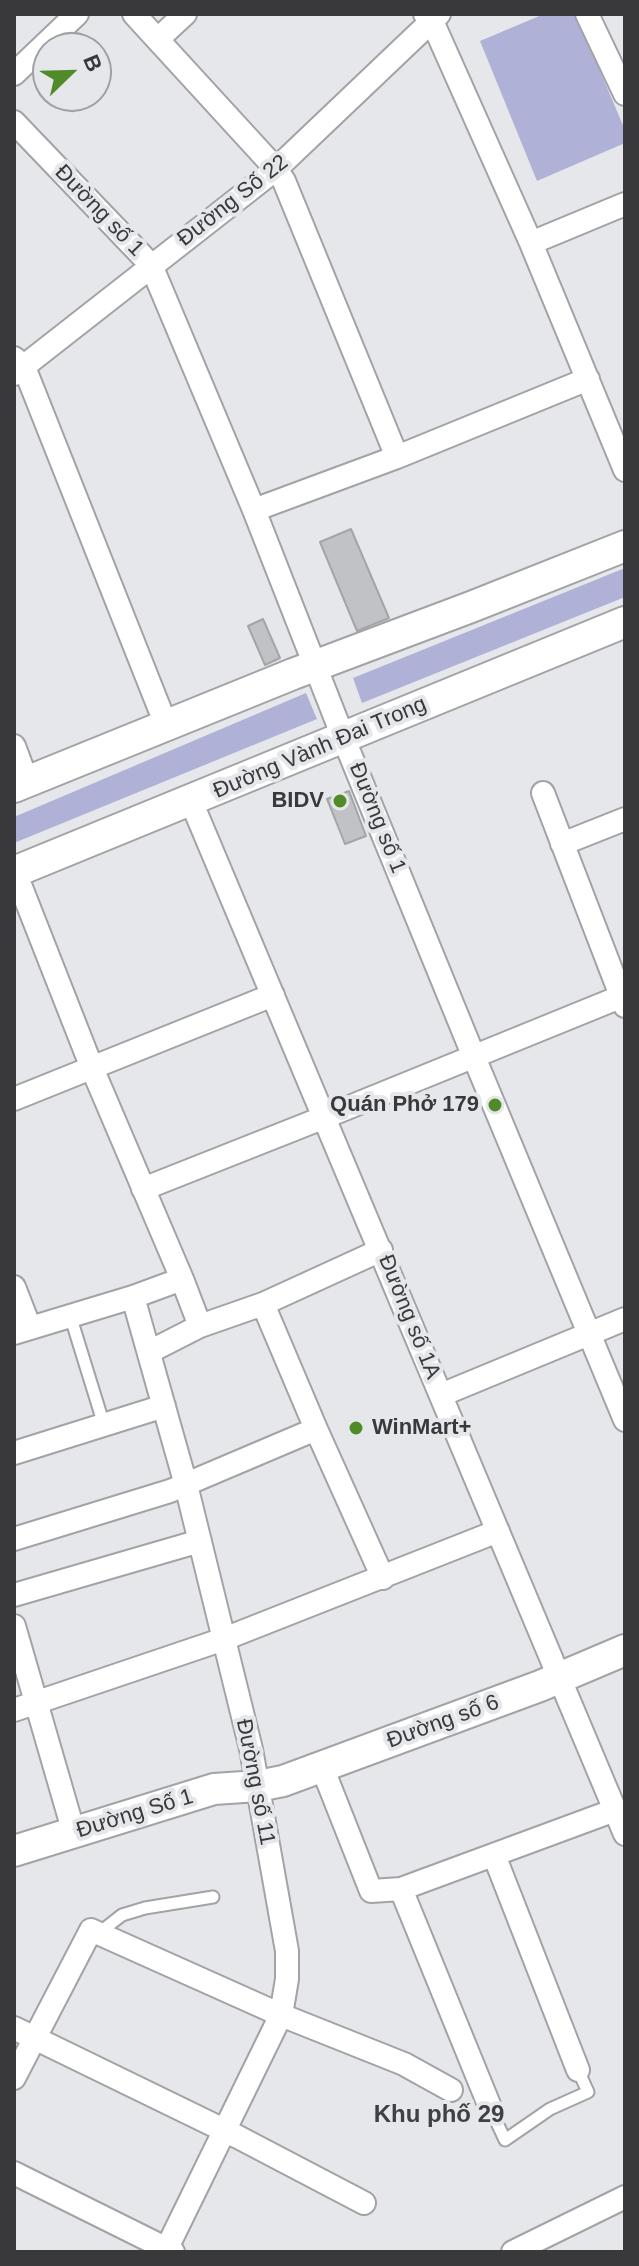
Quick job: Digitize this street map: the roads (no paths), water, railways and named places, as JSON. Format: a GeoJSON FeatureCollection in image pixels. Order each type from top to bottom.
{"type":"FeatureCollection","features":[{"type":"Feature","properties":{"kind":"street"},"geometry":{"type":"LineString","coordinates":[[14,74],[77,14]]}},
{"type":"Feature","properties":{"kind":"street"},"geometry":{"type":"LineString","coordinates":[[134,14],[284,181],[397,457]]}},
{"type":"Feature","properties":{"kind":"street"},"geometry":{"type":"LineString","coordinates":[[158,39],[185,14]]}},
{"type":"Feature","properties":{"kind":"street"},"geometry":{"type":"LineString","coordinates":[[587,14],[625,94]]}},
{"type":"Feature","properties":{"kind":"street"},"geometry":{"type":"LineString","coordinates":[[432,16],[625,470]]}},
{"type":"Feature","properties":{"kind":"street","name":"Đường Số 22"},"geometry":{"type":"LineString","coordinates":[[17,366],[276,169],[432,16]]}},
{"type":"Feature","properties":{"kind":"street","name":"Đường số 1"},"geometry":{"type":"LineString","coordinates":[[14,122],[151,265],[625,1420]]}},
{"type":"Feature","properties":{"kind":"street"},"geometry":{"type":"LineString","coordinates":[[531,243],[625,204]]}},
{"type":"Feature","properties":{"kind":"street"},"geometry":{"type":"LineString","coordinates":[[17,366],[166,725]]}},
{"type":"Feature","properties":{"kind":"street"},"geometry":{"type":"LineString","coordinates":[[254,510],[397,457],[588,379]]}},
{"type":"Feature","properties":{"kind":"street"},"geometry":{"type":"LineString","coordinates":[[14,746],[21,784],[315,665],[625,546]]}},
{"type":"Feature","properties":{"kind":"street","name":"Đường Vành Đai Trong"},"geometry":{"type":"LineString","coordinates":[[15,872],[625,622]]}},
{"type":"Feature","properties":{"kind":"street"},"geometry":{"type":"LineString","coordinates":[[143,1189],[624,999],[543,793]]}},
{"type":"Feature","properties":{"kind":"street","name":"Đường số 1A"},"geometry":{"type":"LineString","coordinates":[[191,801],[625,1834]]}},
{"type":"Feature","properties":{"kind":"street"},"geometry":{"type":"LineString","coordinates":[[562,844],[625,819]]}},
{"type":"Feature","properties":{"kind":"street"},"geometry":{"type":"LineString","coordinates":[[15,872],[92,1068],[200,1326]]}},
{"type":"Feature","properties":{"kind":"street"},"geometry":{"type":"LineString","coordinates":[[14,1099],[273,995]]}},
{"type":"Feature","properties":{"kind":"street"},"geometry":{"type":"LineString","coordinates":[[149,1352],[200,1326],[263,1304],[381,1250]]}},
{"type":"Feature","properties":{"kind":"street"},"geometry":{"type":"LineString","coordinates":[[14,1287],[22,1330],[182,1279]]}},
{"type":"Feature","properties":{"kind":"street","name":"Đường số 11"},"geometry":{"type":"LineString","coordinates":[[133,1297],[186,1485],[224,1639],[258,1786],[287,1951],[287,1979],[281,2015],[168,2251]]}},
{"type":"Feature","properties":{"kind":"street"},"geometry":{"type":"LineString","coordinates":[[263,1304],[383,1578]]}},
{"type":"Feature","properties":{"kind":"street"},"geometry":{"type":"LineString","coordinates":[[441,1395],[625,1319]]}},
{"type":"Feature","properties":{"kind":"street"},"geometry":{"type":"LineString","coordinates":[[14,1453],[164,1406]]}},
{"type":"Feature","properties":{"kind":"street"},"geometry":{"type":"LineString","coordinates":[[14,1539],[186,1485],[316,1429]]}},
{"type":"Feature","properties":{"kind":"street"},"geometry":{"type":"LineString","coordinates":[[14,1710],[224,1639],[498,1531]]}},
{"type":"Feature","properties":{"kind":"street"},"geometry":{"type":"LineString","coordinates":[[14,1595],[200,1541]]}},
{"type":"Feature","properties":{"kind":"street"},"geometry":{"type":"LineString","coordinates":[[14,1626],[74,1833]]}},
{"type":"Feature","properties":{"kind":"street","name":"Đường số 6"},"geometry":{"type":"LineString","coordinates":[[258,1786],[322,1767],[625,1650]]}},
{"type":"Feature","properties":{"kind":"street"},"geometry":{"type":"LineString","coordinates":[[322,1767],[371,1891],[401,1889],[615,1810]]}},
{"type":"Feature","properties":{"kind":"street","name":"Đường Số 1"},"geometry":{"type":"LineString","coordinates":[[14,1851],[214,1789],[258,1786]]}},
{"type":"Feature","properties":{"kind":"street"},"geometry":{"type":"LineString","coordinates":[[494,1855],[578,2070]]}},
{"type":"Feature","properties":{"kind":"street"},"geometry":{"type":"LineString","coordinates":[[401,1889],[492,2112]]}},
{"type":"Feature","properties":{"kind":"street"},"geometry":{"type":"LineString","coordinates":[[14,2078],[24,2033],[94,1932],[281,2015],[404,2064],[451,2090]]}},
{"type":"Feature","properties":{"kind":"street"},"geometry":{"type":"LineString","coordinates":[[24,2033],[364,2203]]}},
{"type":"Feature","properties":{"kind":"street"},"geometry":{"type":"LineString","coordinates":[[14,2173],[168,2251]]}},
{"type":"Feature","properties":{"kind":"street"},"geometry":{"type":"LineString","coordinates":[[513,2252],[625,2197]]}},
{"type":"Feature","properties":{"kind":"lane"},"geometry":{"type":"LineString","coordinates":[[70,1315],[104,1425]]}},
{"type":"Feature","properties":{"kind":"lane"},"geometry":{"type":"LineString","coordinates":[[94,1932],[122,1915],[145,1908],[213,1897]]}},
{"type":"Feature","properties":{"kind":"lane"},"geometry":{"type":"LineString","coordinates":[[492,2112],[505,2140],[550,2109],[588,2092],[578,2070]]}},
{"type":"Feature","properties":{"kind":"place","name":"BIDV"},"geometry":{"type":"Point","coordinates":[340,801]}},
{"type":"Feature","properties":{"kind":"place","name":"Quán Phở 179"},"geometry":{"type":"Point","coordinates":[495,1105]}},
{"type":"Feature","properties":{"kind":"place","name":"WinMart+"},"geometry":{"type":"Point","coordinates":[356,1428]}},
{"type":"Feature","properties":{"kind":"district","name":"Khu phố 29"},"geometry":{"type":"Point","coordinates":[439,2115]}}]}
